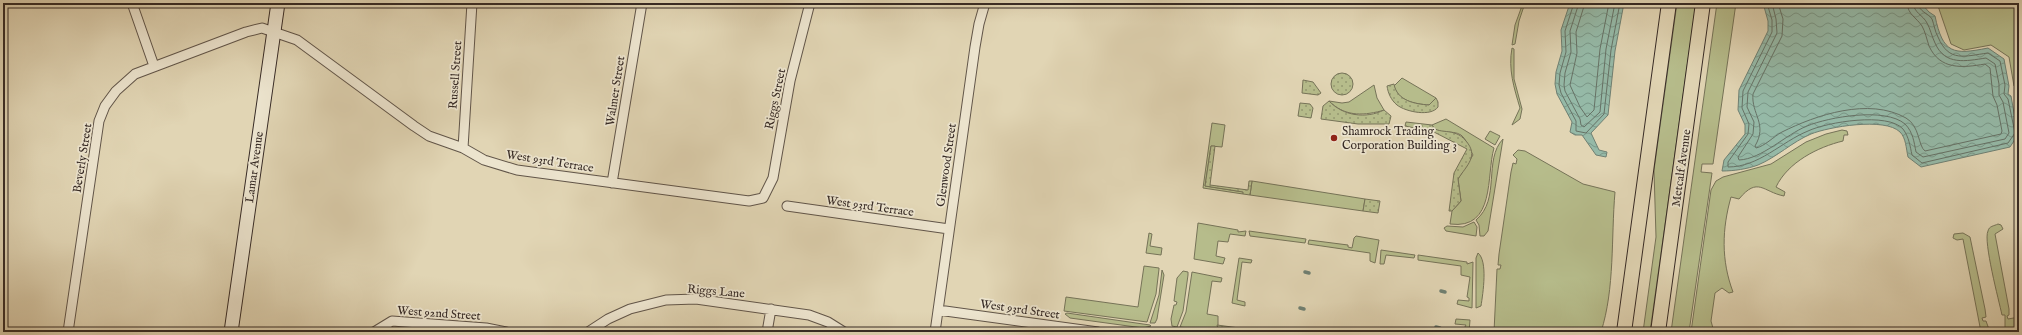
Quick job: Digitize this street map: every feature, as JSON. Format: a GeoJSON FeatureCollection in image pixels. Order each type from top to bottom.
{"type":"FeatureCollection","features":[{"type":"Feature","properties":{"kind":"main road"},"geometry":{"type":"LineString","coordinates":[[1624,332],[1669,3]]}},
{"type":"Feature","properties":{"kind":"main road","name":"Metcalf Avenue"},"geometry":{"type":"LineString","coordinates":[[1658,332],[1703,3]]}},
{"type":"Feature","properties":{"kind":"street"},"geometry":{"type":"LineString","coordinates":[[132,3],[154,66]]}},
{"type":"Feature","properties":{"kind":"street","name":"Lamar Avenue"},"geometry":{"type":"LineString","coordinates":[[231,332],[278,3]]}},
{"type":"Feature","properties":{"kind":"street","name":"Russell Street"},"geometry":{"type":"LineString","coordinates":[[463,148],[472,3]]}},
{"type":"Feature","properties":{"kind":"street","name":"Walmer Street"},"geometry":{"type":"LineString","coordinates":[[612,183],[642,3]]}},
{"type":"Feature","properties":{"kind":"street","name":"Riggs Street"},"geometry":{"type":"LineString","coordinates":[[763,198],[773,178],[790,81],[810,3]]}},
{"type":"Feature","properties":{"kind":"street","name":"Glenwood Street"},"geometry":{"type":"LineString","coordinates":[[935,332],[975,47],[985,3]]}},
{"type":"Feature","properties":{"kind":"street","name":"Beverly Street"},"geometry":{"type":"LineString","coordinates":[[68,332],[99,122],[105,106],[120,87],[135,74],[246,32],[262,28],[274,31]]}},
{"type":"Feature","properties":{"kind":"street","name":"West 93rd Terrace"},"geometry":{"type":"LineString","coordinates":[[274,31],[297,40],[429,136],[463,148],[484,160],[517,170],[612,183],[749,201],[763,198]]}},
{"type":"Feature","properties":{"kind":"street","name":"West 93rd Terrace"},"geometry":{"type":"LineString","coordinates":[[787,206],[949,228]]}},
{"type":"Feature","properties":{"kind":"street","name":"Riggs Lane"},"geometry":{"type":"LineString","coordinates":[[588,332],[608,319],[630,309],[666,300],[696,299],[809,315],[828,322],[844,332]]}},
{"type":"Feature","properties":{"kind":"street"},"geometry":{"type":"LineString","coordinates":[[767,332],[771,309]]}},
{"type":"Feature","properties":{"kind":"street","name":"West 93rd Street"},"geometry":{"type":"LineString","coordinates":[[938,310],[1098,332]]}},
{"type":"Feature","properties":{"kind":"street","name":"West 92nd Street"},"geometry":{"type":"LineString","coordinates":[[374,332],[392,321],[486,328],[506,332]]}},
{"type":"Feature","properties":{"kind":"shaded area"},"geometry":{"type":"Polygon","coordinates":[[[1523,3],[1525,3],[1519,21],[1515,44],[1512,45],[1515,25],[1523,3]]]}},
{"type":"Feature","properties":{"kind":"shaded area"},"geometry":{"type":"Polygon","coordinates":[[[1677,3],[1696,3],[1650,332],[1643,332],[1656,237],[1654,170],[1677,3]]]}},
{"type":"Feature","properties":{"kind":"shaded area"},"geometry":{"type":"Polygon","coordinates":[[[1717,3],[1736,3],[1713,164],[1702,164],[1701,172],[1712,173],[1689,332],[1671,332],[1717,3]]]}},
{"type":"Feature","properties":{"kind":"shaded area"},"geometry":{"type":"Polygon","coordinates":[[[1937,3],[2019,3],[2019,89],[2018,86],[2014,86],[2009,57],[1991,45],[1964,50],[1951,44],[1937,3]]]}},
{"type":"Feature","properties":{"kind":"shaded area"},"geometry":{"type":"Polygon","coordinates":[[[1512,48],[1514,49],[1514,79],[1522,109],[1520,119],[1512,125],[1520,108],[1511,71],[1512,48]]]}},
{"type":"Feature","properties":{"kind":"shaded area"},"geometry":{"type":"Polygon","coordinates":[[[1342,73],[1350,76],[1353,84],[1350,92],[1342,95],[1334,92],[1331,84],[1334,76],[1342,73]]]}},
{"type":"Feature","properties":{"kind":"shaded area"},"geometry":{"type":"Polygon","coordinates":[[[1402,78],[1436,98],[1429,105],[1408,101],[1399,95],[1394,86],[1402,78]]]}},
{"type":"Feature","properties":{"kind":"shaded area"},"geometry":{"type":"Polygon","coordinates":[[[1303,80],[1313,82],[1321,93],[1318,95],[1302,93],[1303,80]]]}},
{"type":"Feature","properties":{"kind":"shaded area"},"geometry":{"type":"Polygon","coordinates":[[[1394,84],[1396,90],[1403,98],[1418,104],[1429,105],[1436,98],[1438,107],[1435,110],[1424,113],[1401,108],[1393,101],[1388,91],[1387,86],[1394,84]]]}},
{"type":"Feature","properties":{"kind":"shaded area"},"geometry":{"type":"Polygon","coordinates":[[[1374,85],[1377,98],[1384,110],[1367,114],[1353,114],[1341,110],[1329,101],[1342,103],[1349,102],[1374,85]]]}},
{"type":"Feature","properties":{"kind":"shaded area"},"geometry":{"type":"Polygon","coordinates":[[[1329,101],[1341,110],[1348,113],[1362,115],[1377,113],[1384,110],[1391,116],[1389,124],[1358,124],[1321,119],[1323,106],[1329,101]]]}},
{"type":"Feature","properties":{"kind":"shaded area"},"geometry":{"type":"Polygon","coordinates":[[[1300,103],[1310,104],[1313,108],[1311,118],[1298,116],[1300,103]]]}},
{"type":"Feature","properties":{"kind":"shaded area"},"geometry":{"type":"Polygon","coordinates":[[[1446,119],[1494,148],[1489,185],[1482,210],[1475,218],[1465,224],[1450,224],[1452,211],[1461,201],[1458,179],[1473,155],[1461,135],[1453,132],[1437,130],[1432,125],[1446,119]]]}},
{"type":"Feature","properties":{"kind":"shaded area"},"geometry":{"type":"Polygon","coordinates":[[[1406,122],[1432,125],[1438,130],[1451,132],[1461,136],[1470,146],[1472,156],[1468,165],[1458,179],[1461,201],[1452,211],[1449,211],[1454,173],[1467,149],[1434,132],[1405,126],[1406,122]]]}},
{"type":"Feature","properties":{"kind":"shaded area"},"geometry":{"type":"Polygon","coordinates":[[[1212,123],[1225,125],[1222,147],[1211,146],[1205,186],[1244,192],[1243,194],[1203,188],[1212,123]]]}},
{"type":"Feature","properties":{"kind":"shaded area"},"geometry":{"type":"Polygon","coordinates":[[[1842,130],[1847,131],[1848,135],[1844,135],[1843,141],[1814,152],[1796,163],[1788,170],[1776,187],[1785,192],[1784,196],[1761,187],[1756,187],[1751,188],[1739,199],[1731,197],[1726,221],[1724,244],[1726,268],[1733,292],[1729,293],[1722,288],[1715,293],[1711,321],[1714,332],[1691,332],[1711,190],[1716,181],[1723,177],[1771,164],[1806,142],[1826,134],[1842,130]]]}},
{"type":"Feature","properties":{"kind":"shaded area"},"geometry":{"type":"Polygon","coordinates":[[[1490,131],[1500,136],[1495,145],[1485,139],[1490,131]]]}},
{"type":"Feature","properties":{"kind":"shaded area"},"geometry":{"type":"Polygon","coordinates":[[[1503,139],[1488,231],[1484,236],[1480,236],[1479,225],[1476,220],[1484,211],[1488,201],[1494,158],[1497,148],[1503,139]]]}},
{"type":"Feature","properties":{"kind":"shaded area"},"geometry":{"type":"Polygon","coordinates":[[[1211,146],[1215,146],[1210,185],[1248,190],[1249,181],[1252,181],[1250,195],[1243,194],[1243,192],[1205,186],[1211,146]]]}},
{"type":"Feature","properties":{"kind":"shaded area"},"geometry":{"type":"Polygon","coordinates":[[[1518,150],[1525,151],[1583,184],[1615,192],[1611,280],[1609,298],[1601,332],[1494,332],[1497,269],[1500,269],[1501,265],[1498,265],[1499,254],[1511,172],[1513,163],[1516,164],[1517,159],[1513,155],[1518,150]]]}},
{"type":"Feature","properties":{"kind":"shaded area"},"geometry":{"type":"Polygon","coordinates":[[[1252,181],[1365,199],[1363,211],[1250,195],[1252,181]]]}},
{"type":"Feature","properties":{"kind":"shaded area"},"geometry":{"type":"Polygon","coordinates":[[[1365,199],[1380,201],[1378,213],[1363,211],[1365,199]]]}},
{"type":"Feature","properties":{"kind":"shaded area"},"geometry":{"type":"Polygon","coordinates":[[[1474,222],[1477,227],[1476,236],[1446,231],[1444,228],[1447,226],[1463,227],[1474,222]]]}},
{"type":"Feature","properties":{"kind":"shaded area"},"geometry":{"type":"Polygon","coordinates":[[[1198,223],[1238,230],[1238,232],[1246,231],[1245,236],[1230,234],[1228,242],[1218,241],[1216,256],[1225,258],[1223,264],[1194,259],[1198,223]]]}},
{"type":"Feature","properties":{"kind":"shaded area"},"geometry":{"type":"Polygon","coordinates":[[[1998,224],[2001,225],[2003,229],[1995,234],[2009,309],[2009,315],[2007,316],[2008,319],[2019,317],[2019,332],[2005,332],[2005,315],[2002,315],[1992,272],[1987,237],[1989,228],[1998,224]]]}},
{"type":"Feature","properties":{"kind":"shaded area"},"geometry":{"type":"Polygon","coordinates":[[[1249,231],[1306,239],[1305,243],[1250,236],[1249,231]]]}},
{"type":"Feature","properties":{"kind":"shaded area"},"geometry":{"type":"Polygon","coordinates":[[[1149,233],[1152,234],[1150,246],[1162,248],[1161,255],[1146,253],[1149,233]]]}},
{"type":"Feature","properties":{"kind":"shaded area"},"geometry":{"type":"Polygon","coordinates":[[[1963,233],[1970,237],[1985,309],[1986,317],[1982,318],[1983,321],[1986,321],[1990,332],[1981,332],[1963,239],[1957,240],[1953,238],[1954,234],[1963,233]]]}},
{"type":"Feature","properties":{"kind":"shaded area"},"geometry":{"type":"Polygon","coordinates":[[[1356,236],[1379,240],[1375,263],[1370,261],[1370,253],[1308,244],[1309,240],[1348,245],[1348,247],[1352,248],[1354,238],[1356,236]]]}},
{"type":"Feature","properties":{"kind":"shaded area"},"geometry":{"type":"Polygon","coordinates":[[[1381,250],[1415,255],[1414,258],[1386,255],[1384,264],[1380,264],[1381,250]]]}},
{"type":"Feature","properties":{"kind":"shaded area"},"geometry":{"type":"Polygon","coordinates":[[[1478,253],[1483,263],[1484,278],[1481,306],[1476,308],[1476,258],[1478,253]]]}},
{"type":"Feature","properties":{"kind":"shaded area"},"geometry":{"type":"Polygon","coordinates":[[[1418,255],[1467,262],[1467,264],[1473,262],[1472,308],[1457,304],[1458,300],[1469,301],[1469,298],[1467,297],[1470,277],[1461,275],[1461,266],[1418,260],[1418,255]]]}},
{"type":"Feature","properties":{"kind":"shaded area"},"geometry":{"type":"Polygon","coordinates":[[[1239,258],[1252,260],[1251,263],[1242,262],[1237,300],[1245,302],[1245,306],[1232,303],[1239,258]]]}},
{"type":"Feature","properties":{"kind":"shaded area"},"geometry":{"type":"Polygon","coordinates":[[[1144,266],[1159,268],[1156,294],[1147,322],[1064,311],[1066,297],[1138,307],[1144,266]]]}},
{"type":"Feature","properties":{"kind":"shaded area"},"geometry":{"type":"Polygon","coordinates":[[[1162,270],[1164,275],[1157,319],[1155,323],[1150,323],[1159,295],[1162,270]]]}},
{"type":"Feature","properties":{"kind":"shaded area"},"geometry":{"type":"Polygon","coordinates":[[[1183,271],[1188,272],[1188,275],[1183,311],[1177,327],[1172,326],[1171,319],[1174,305],[1176,305],[1177,302],[1174,301],[1177,278],[1183,271]]]}},
{"type":"Feature","properties":{"kind":"shaded area"},"geometry":{"type":"Polygon","coordinates":[[[1192,272],[1222,278],[1221,282],[1212,281],[1207,314],[1218,316],[1218,329],[1239,332],[1219,332],[1180,327],[1186,312],[1192,272]]]}},
{"type":"Feature","properties":{"kind":"shaded area"},"geometry":{"type":"Polygon","coordinates":[[[1067,313],[1151,326],[1143,328],[1070,318],[1065,314],[1067,313]]]}},
{"type":"Feature","properties":{"kind":"shaded area"},"geometry":{"type":"Polygon","coordinates":[[[1456,319],[1470,320],[1469,332],[1462,332],[1466,325],[1455,324],[1456,319]]]}},
{"type":"Feature","properties":{"kind":"shaded area"},"geometry":{"type":"Polygon","coordinates":[[[1217,325],[1269,332],[1239,332],[1218,329],[1217,325]]]}},
{"type":"Feature","properties":{"kind":"water"},"geometry":{"type":"Polygon","coordinates":[[[1570,3],[1624,3],[1615,51],[1608,115],[1591,133],[1599,150],[1607,152],[1606,157],[1596,155],[1582,135],[1575,135],[1570,132],[1572,122],[1557,94],[1555,84],[1556,72],[1562,51],[1561,30],[1570,3]]]}},
{"type":"Feature","properties":{"kind":"water"},"geometry":{"type":"Polygon","coordinates":[[[1763,3],[1921,3],[1935,16],[1942,38],[1946,45],[1951,49],[1966,51],[1988,48],[2004,59],[2009,86],[2008,94],[2011,96],[2018,135],[2010,147],[1921,167],[1908,157],[1904,137],[1893,127],[1870,124],[1843,126],[1811,134],[1758,165],[1740,170],[1722,171],[1724,160],[1745,134],[1745,125],[1738,110],[1739,90],[1768,31],[1768,21],[1763,3]]]}},
{"type":"Feature","properties":{"kind":"waterway"},"geometry":{"type":"LineString","coordinates":[[1305,272],[1309,273]]}},
{"type":"Feature","properties":{"kind":"waterway"},"geometry":{"type":"LineString","coordinates":[[1441,291],[1445,292]]}},
{"type":"Feature","properties":{"kind":"waterway"},"geometry":{"type":"LineString","coordinates":[[1300,308],[1304,309]]}},
{"type":"Feature","properties":{"kind":"waterway"},"geometry":{"type":"LineString","coordinates":[[1436,327],[1440,328]]}},
{"type":"Feature","properties":{"kind":"place","name":"Shamrock Trading Corporation Building 3"},"geometry":{"type":"Point","coordinates":[1334,138]}}]}
